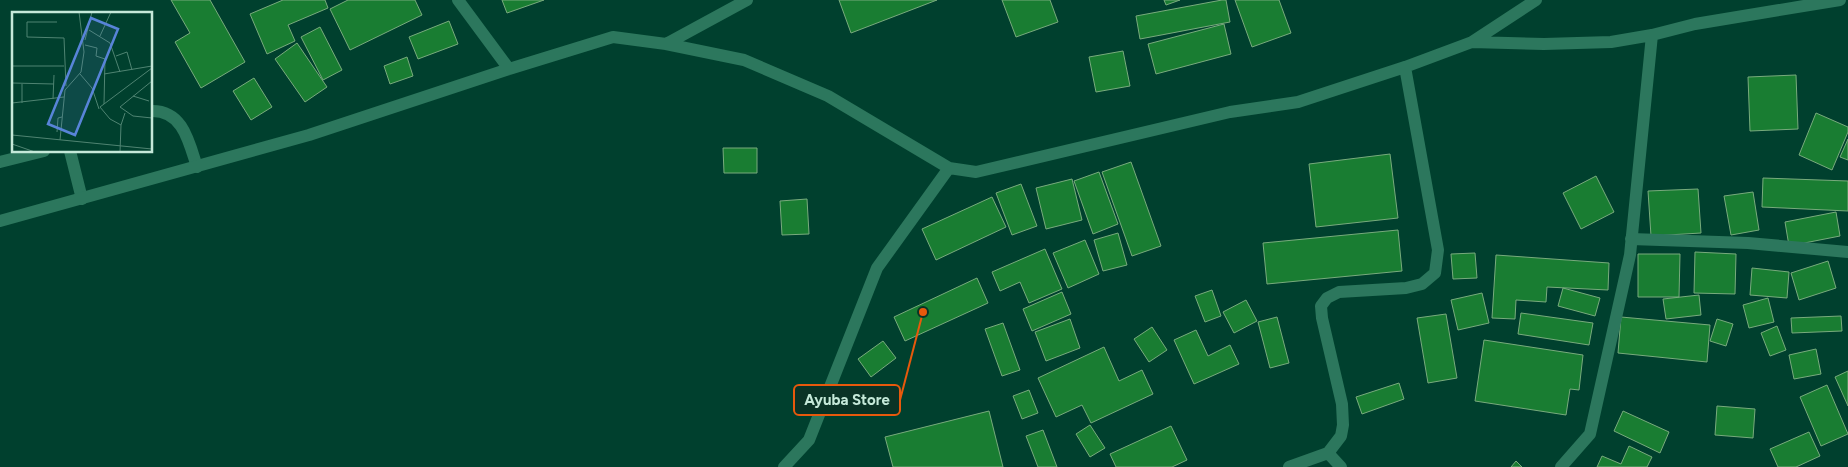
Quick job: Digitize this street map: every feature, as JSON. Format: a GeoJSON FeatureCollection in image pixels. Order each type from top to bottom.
{"type":"FeatureCollection","features":[{"type":"Feature","properties":{"kind":"street"},"geometry":{"type":"LineString","coordinates":[[458,0],[509,69]]}},
{"type":"Feature","properties":{"kind":"street"},"geometry":{"type":"LineString","coordinates":[[666,44],[747,0]]}},
{"type":"Feature","properties":{"kind":"street"},"geometry":{"type":"LineString","coordinates":[[0,221],[310,135],[612,37],[666,44],[744,60],[828,96],[949,168],[976,172],[1230,112],[1298,102],[1405,67],[1472,42],[1536,0]]}},
{"type":"Feature","properties":{"kind":"street"},"geometry":{"type":"LineString","coordinates":[[1472,42],[1544,44],[1611,42],[1652,35],[1695,24],[1840,0]]}},
{"type":"Feature","properties":{"kind":"street"},"geometry":{"type":"LineString","coordinates":[[1561,467],[1590,434],[1630,255],[1652,35]]}},
{"type":"Feature","properties":{"kind":"street"},"geometry":{"type":"LineString","coordinates":[[1289,467],[1328,453],[1341,436],[1343,411],[1322,318],[1321,306],[1327,298],[1339,292],[1406,288],[1422,284],[1435,273],[1438,250],[1405,67]]}},
{"type":"Feature","properties":{"kind":"street"},"geometry":{"type":"LineString","coordinates":[[152,110],[161,110],[175,117],[185,132],[197,167]]}},
{"type":"Feature","properties":{"kind":"street"},"geometry":{"type":"LineString","coordinates":[[0,162],[40,152]]}},
{"type":"Feature","properties":{"kind":"street"},"geometry":{"type":"LineString","coordinates":[[70,152],[82,199]]}},
{"type":"Feature","properties":{"kind":"street"},"geometry":{"type":"LineString","coordinates":[[784,467],[809,440],[877,268],[949,168]]}},
{"type":"Feature","properties":{"kind":"street"},"geometry":{"type":"LineString","coordinates":[[1631,239],[1748,243],[1848,252]]}},
{"type":"Feature","properties":{"kind":"street"},"geometry":{"type":"LineString","coordinates":[[1328,453],[1341,467]]}},
{"type":"Feature","properties":{"kind":"building"},"geometry":{"type":"Polygon","coordinates":[[[171,0],[210,0],[245,62],[201,88],[175,42],[190,33],[171,0]]]}},
{"type":"Feature","properties":{"kind":"building"},"geometry":{"type":"Polygon","coordinates":[[[283,0],[325,0],[328,8],[288,25],[295,41],[267,54],[250,14],[283,0]]]}},
{"type":"Feature","properties":{"kind":"building"},"geometry":{"type":"Polygon","coordinates":[[[348,0],[415,0],[422,15],[350,50],[330,9],[348,0]]]}},
{"type":"Feature","properties":{"kind":"building"},"geometry":{"type":"Polygon","coordinates":[[[502,0],[544,0],[507,13],[502,0]]]}},
{"type":"Feature","properties":{"kind":"building"},"geometry":{"type":"Polygon","coordinates":[[[839,0],[937,0],[851,33],[839,0]]]}},
{"type":"Feature","properties":{"kind":"building"},"geometry":{"type":"Polygon","coordinates":[[[1002,0],[1050,0],[1058,22],[1016,37],[1002,0]]]}},
{"type":"Feature","properties":{"kind":"building"},"geometry":{"type":"Polygon","coordinates":[[[1164,0],[1180,0],[1166,5],[1164,0]]]}},
{"type":"Feature","properties":{"kind":"building"},"geometry":{"type":"Polygon","coordinates":[[[1226,0],[1230,22],[1140,39],[1136,16],[1226,0]]]}},
{"type":"Feature","properties":{"kind":"building"},"geometry":{"type":"Polygon","coordinates":[[[1235,0],[1279,0],[1291,33],[1252,47],[1235,0]]]}},
{"type":"Feature","properties":{"kind":"building"},"geometry":{"type":"Polygon","coordinates":[[[449,21],[458,44],[418,59],[409,37],[449,21]]]}},
{"type":"Feature","properties":{"kind":"building"},"geometry":{"type":"Polygon","coordinates":[[[1224,24],[1231,54],[1156,74],[1148,44],[1224,24]]]}},
{"type":"Feature","properties":{"kind":"building"},"geometry":{"type":"Polygon","coordinates":[[[320,27],[342,70],[323,80],[301,37],[320,27]]]}},
{"type":"Feature","properties":{"kind":"building"},"geometry":{"type":"Polygon","coordinates":[[[297,43],[327,87],[305,102],[275,59],[297,43]]]}},
{"type":"Feature","properties":{"kind":"building"},"geometry":{"type":"Polygon","coordinates":[[[1123,51],[1130,86],[1096,92],[1089,57],[1123,51]]]}},
{"type":"Feature","properties":{"kind":"building"},"geometry":{"type":"Polygon","coordinates":[[[407,57],[413,76],[390,84],[384,66],[407,57]]]}},
{"type":"Feature","properties":{"kind":"building"},"geometry":{"type":"Polygon","coordinates":[[[1796,75],[1798,129],[1750,131],[1748,77],[1796,75]]]}},
{"type":"Feature","properties":{"kind":"building"},"geometry":{"type":"Polygon","coordinates":[[[254,78],[272,107],[251,120],[233,91],[254,78]]]}},
{"type":"Feature","properties":{"kind":"building"},"geometry":{"type":"Polygon","coordinates":[[[1816,113],[1848,127],[1848,132],[1832,170],[1799,155],[1816,113]]]}},
{"type":"Feature","properties":{"kind":"building"},"geometry":{"type":"Polygon","coordinates":[[[1848,139],[1848,160],[1840,157],[1848,139]]]}},
{"type":"Feature","properties":{"kind":"building"},"geometry":{"type":"Polygon","coordinates":[[[723,148],[757,148],[757,173],[724,173],[723,148]]]}},
{"type":"Feature","properties":{"kind":"building"},"geometry":{"type":"Polygon","coordinates":[[[1390,154],[1398,218],[1316,227],[1309,164],[1390,154]]]}},
{"type":"Feature","properties":{"kind":"building"},"geometry":{"type":"Polygon","coordinates":[[[1131,162],[1161,246],[1132,256],[1102,172],[1131,162]]]}},
{"type":"Feature","properties":{"kind":"building"},"geometry":{"type":"Polygon","coordinates":[[[1099,172],[1118,224],[1093,234],[1074,181],[1099,172]]]}},
{"type":"Feature","properties":{"kind":"building"},"geometry":{"type":"Polygon","coordinates":[[[1596,176],[1614,212],[1581,229],[1563,193],[1596,176]]]}},
{"type":"Feature","properties":{"kind":"building"},"geometry":{"type":"Polygon","coordinates":[[[1763,178],[1848,181],[1848,211],[1762,207],[1763,178]]]}},
{"type":"Feature","properties":{"kind":"building"},"geometry":{"type":"Polygon","coordinates":[[[1072,179],[1082,220],[1046,229],[1036,188],[1072,179]]]}},
{"type":"Feature","properties":{"kind":"building"},"geometry":{"type":"Polygon","coordinates":[[[1021,184],[1037,226],[1012,235],[996,193],[1021,184]]]}},
{"type":"Feature","properties":{"kind":"building"},"geometry":{"type":"Polygon","coordinates":[[[1698,189],[1701,233],[1651,236],[1648,191],[1698,189]]]}},
{"type":"Feature","properties":{"kind":"building"},"geometry":{"type":"Polygon","coordinates":[[[1753,192],[1759,230],[1731,235],[1724,196],[1753,192]]]}},
{"type":"Feature","properties":{"kind":"building"},"geometry":{"type":"Polygon","coordinates":[[[992,197],[1006,227],[936,260],[922,229],[992,197]]]}},
{"type":"Feature","properties":{"kind":"building"},"geometry":{"type":"Polygon","coordinates":[[[807,199],[809,234],[782,235],[780,201],[807,199]]]}},
{"type":"Feature","properties":{"kind":"building"},"geometry":{"type":"Polygon","coordinates":[[[1836,212],[1840,236],[1789,246],[1785,222],[1836,212]]]}},
{"type":"Feature","properties":{"kind":"building"},"geometry":{"type":"Polygon","coordinates":[[[1398,230],[1402,271],[1267,284],[1263,243],[1398,230]]]}},
{"type":"Feature","properties":{"kind":"building"},"geometry":{"type":"Polygon","coordinates":[[[1118,233],[1127,265],[1103,271],[1094,240],[1118,233]]]}},
{"type":"Feature","properties":{"kind":"building"},"geometry":{"type":"Polygon","coordinates":[[[1085,240],[1099,274],[1068,288],[1053,253],[1085,240]]]}},
{"type":"Feature","properties":{"kind":"building"},"geometry":{"type":"Polygon","coordinates":[[[1045,249],[1062,289],[1029,303],[1020,282],[1000,291],[992,272],[1045,249]]]}},
{"type":"Feature","properties":{"kind":"building"},"geometry":{"type":"Polygon","coordinates":[[[1695,252],[1736,254],[1735,294],[1694,293],[1695,252]]]}},
{"type":"Feature","properties":{"kind":"building"},"geometry":{"type":"Polygon","coordinates":[[[1475,253],[1477,278],[1453,279],[1451,254],[1475,253]]]}},
{"type":"Feature","properties":{"kind":"building"},"geometry":{"type":"Polygon","coordinates":[[[1638,254],[1680,254],[1679,297],[1638,297],[1638,254]]]}},
{"type":"Feature","properties":{"kind":"building"},"geometry":{"type":"Polygon","coordinates":[[[1496,255],[1609,263],[1608,290],[1547,287],[1546,302],[1516,300],[1515,319],[1492,318],[1496,255]]]}},
{"type":"Feature","properties":{"kind":"building"},"geometry":{"type":"Polygon","coordinates":[[[1828,261],[1836,288],[1799,300],[1791,273],[1828,261]]]}},
{"type":"Feature","properties":{"kind":"building"},"geometry":{"type":"Polygon","coordinates":[[[1752,268],[1789,272],[1787,298],[1750,295],[1752,268]]]}},
{"type":"Feature","properties":{"kind":"building"},"geometry":{"type":"Polygon","coordinates":[[[977,278],[988,303],[905,341],[894,317],[977,278]]]}},
{"type":"Feature","properties":{"kind":"building"},"geometry":{"type":"Polygon","coordinates":[[[1563,288],[1600,298],[1595,316],[1558,306],[1563,288]]]}},
{"type":"Feature","properties":{"kind":"building"},"geometry":{"type":"Polygon","coordinates":[[[1212,290],[1221,316],[1205,322],[1195,296],[1212,290]]]}},
{"type":"Feature","properties":{"kind":"building"},"geometry":{"type":"Polygon","coordinates":[[[1062,292],[1071,314],[1032,331],[1023,309],[1062,292]]]}},
{"type":"Feature","properties":{"kind":"building"},"geometry":{"type":"Polygon","coordinates":[[[1482,293],[1489,323],[1458,330],[1451,300],[1482,293]]]}},
{"type":"Feature","properties":{"kind":"building"},"geometry":{"type":"Polygon","coordinates":[[[1699,295],[1701,315],[1666,319],[1663,299],[1699,295]]]}},
{"type":"Feature","properties":{"kind":"building"},"geometry":{"type":"Polygon","coordinates":[[[1768,298],[1774,322],[1749,328],[1743,305],[1768,298]]]}},
{"type":"Feature","properties":{"kind":"building"},"geometry":{"type":"Polygon","coordinates":[[[1246,300],[1257,321],[1234,333],[1223,312],[1246,300]]]}},
{"type":"Feature","properties":{"kind":"building"},"geometry":{"type":"Polygon","coordinates":[[[1521,313],[1593,323],[1589,345],[1518,334],[1521,313]]]}},
{"type":"Feature","properties":{"kind":"building"},"geometry":{"type":"Polygon","coordinates":[[[1446,314],[1457,378],[1428,383],[1417,318],[1446,314]]]}},
{"type":"Feature","properties":{"kind":"building"},"geometry":{"type":"Polygon","coordinates":[[[1841,316],[1842,331],[1792,333],[1791,318],[1841,316]]]}},
{"type":"Feature","properties":{"kind":"building"},"geometry":{"type":"Polygon","coordinates":[[[1277,317],[1289,363],[1270,368],[1258,322],[1277,317]]]}},
{"type":"Feature","properties":{"kind":"building"},"geometry":{"type":"Polygon","coordinates":[[[1621,317],[1710,325],[1707,362],[1618,353],[1621,317]]]}},
{"type":"Feature","properties":{"kind":"building"},"geometry":{"type":"Polygon","coordinates":[[[1070,319],[1080,348],[1046,361],[1035,332],[1070,319]]]}},
{"type":"Feature","properties":{"kind":"building"},"geometry":{"type":"Polygon","coordinates":[[[1717,319],[1733,324],[1726,346],[1710,341],[1717,319]]]}},
{"type":"Feature","properties":{"kind":"building"},"geometry":{"type":"Polygon","coordinates":[[[1003,323],[1020,370],[1002,376],[985,329],[1003,323]]]}},
{"type":"Feature","properties":{"kind":"building"},"geometry":{"type":"Polygon","coordinates":[[[1777,326],[1786,350],[1770,356],[1761,333],[1777,326]]]}},
{"type":"Feature","properties":{"kind":"building"},"geometry":{"type":"Polygon","coordinates":[[[1152,327],[1167,350],[1149,362],[1134,339],[1152,327]]]}},
{"type":"Feature","properties":{"kind":"building"},"geometry":{"type":"Polygon","coordinates":[[[1196,330],[1208,356],[1230,345],[1239,364],[1194,384],[1174,340],[1196,330]]]}},
{"type":"Feature","properties":{"kind":"building"},"geometry":{"type":"Polygon","coordinates":[[[1484,340],[1583,355],[1579,390],[1570,389],[1566,415],[1475,401],[1484,340]]]}},
{"type":"Feature","properties":{"kind":"building"},"geometry":{"type":"Polygon","coordinates":[[[883,341],[896,358],[871,377],[858,359],[883,341]]]}},
{"type":"Feature","properties":{"kind":"building"},"geometry":{"type":"Polygon","coordinates":[[[1104,347],[1119,381],[1142,370],[1153,394],[1091,423],[1082,405],[1056,417],[1038,378],[1104,347]]]}},
{"type":"Feature","properties":{"kind":"building"},"geometry":{"type":"Polygon","coordinates":[[[1816,349],[1821,374],[1794,379],[1789,355],[1816,349]]]}},
{"type":"Feature","properties":{"kind":"building"},"geometry":{"type":"Polygon","coordinates":[[[1848,371],[1848,406],[1835,377],[1848,371]]]}},
{"type":"Feature","properties":{"kind":"building"},"geometry":{"type":"Polygon","coordinates":[[[1399,383],[1404,399],[1362,414],[1356,397],[1399,383]]]}},
{"type":"Feature","properties":{"kind":"building"},"geometry":{"type":"Polygon","coordinates":[[[1827,385],[1848,434],[1821,446],[1800,397],[1827,385]]]}},
{"type":"Feature","properties":{"kind":"building"},"geometry":{"type":"Polygon","coordinates":[[[1029,390],[1038,413],[1022,419],[1013,396],[1029,390]]]}},
{"type":"Feature","properties":{"kind":"building"},"geometry":{"type":"Polygon","coordinates":[[[1717,406],[1755,409],[1753,438],[1715,435],[1717,406]]]}},
{"type":"Feature","properties":{"kind":"building"},"geometry":{"type":"Polygon","coordinates":[[[989,411],[1003,467],[893,467],[885,437],[989,411]]]}},
{"type":"Feature","properties":{"kind":"building"},"geometry":{"type":"Polygon","coordinates":[[[1623,411],[1669,432],[1660,453],[1614,431],[1623,411]]]}},
{"type":"Feature","properties":{"kind":"building"},"geometry":{"type":"Polygon","coordinates":[[[1090,425],[1105,448],[1090,457],[1076,434],[1090,425]]]}},
{"type":"Feature","properties":{"kind":"building"},"geometry":{"type":"Polygon","coordinates":[[[1171,426],[1187,460],[1172,467],[1116,467],[1110,454],[1171,426]]]}},
{"type":"Feature","properties":{"kind":"building"},"geometry":{"type":"Polygon","coordinates":[[[1043,430],[1057,467],[1038,467],[1026,436],[1043,430]]]}},
{"type":"Feature","properties":{"kind":"building"},"geometry":{"type":"Polygon","coordinates":[[[1809,432],[1820,456],[1796,467],[1778,467],[1770,449],[1809,432]]]}},
{"type":"Feature","properties":{"kind":"building"},"geometry":{"type":"Polygon","coordinates":[[[1629,446],[1652,457],[1647,467],[1597,467],[1602,456],[1621,464],[1629,446]]]}},
{"type":"Feature","properties":{"kind":"building"},"geometry":{"type":"Polygon","coordinates":[[[1516,461],[1522,467],[1511,467],[1516,461]]]}},
{"type":"Feature","properties":{"kind":"place","name":"Ayuba Store"},"geometry":{"type":"Point","coordinates":[923,312]}}]}
